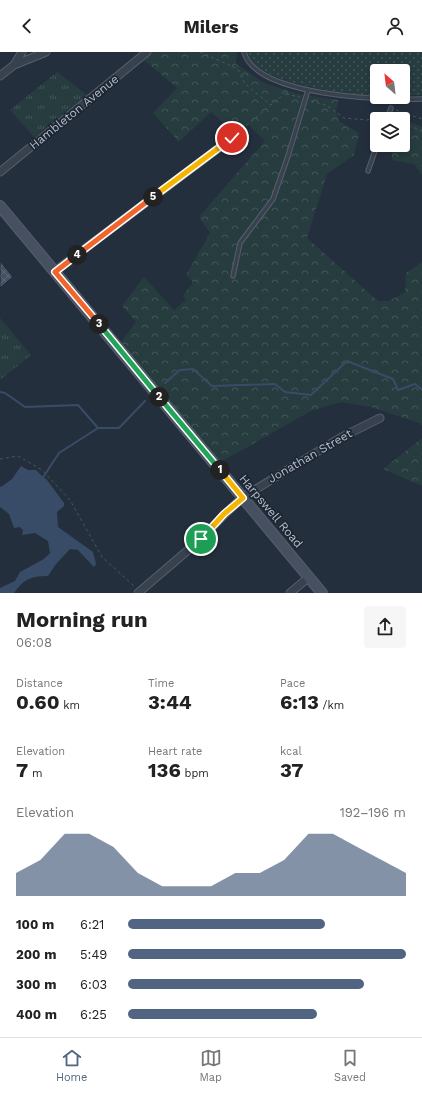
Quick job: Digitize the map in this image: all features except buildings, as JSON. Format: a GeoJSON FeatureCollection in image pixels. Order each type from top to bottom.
{"type":"FeatureCollection","features":[{"type":"Feature","properties":{"kind":"main road","name":"Harpswell Road"},"geometry":{"type":"LineString","coordinates":[[0,206],[322,593]]}},
{"type":"Feature","properties":{"kind":"street"},"geometry":{"type":"LineString","coordinates":[[14,65],[22,52]]}},
{"type":"Feature","properties":{"kind":"street"},"geometry":{"type":"LineString","coordinates":[[0,76],[14,65],[46,52]]}},
{"type":"Feature","properties":{"kind":"street","name":"Hambleton Avenue"},"geometry":{"type":"LineString","coordinates":[[0,172],[146,52]]}},
{"type":"Feature","properties":{"kind":"street"},"geometry":{"type":"LineString","coordinates":[[55,272],[232,138]]}},
{"type":"Feature","properties":{"kind":"street","name":"Jonathan Street"},"geometry":{"type":"LineString","coordinates":[[139,592],[201,539],[224,514],[243,498],[328,445],[380,418]]}},
{"type":"Feature","properties":{"kind":"street"},"geometry":{"type":"LineString","coordinates":[[290,593],[309,577]]}},
{"type":"Feature","properties":{"kind":"lane"},"geometry":{"type":"LineString","coordinates":[[244,52],[245,57],[254,68],[271,79],[308,90],[375,99],[422,99]]}},
{"type":"Feature","properties":{"kind":"lane"},"geometry":{"type":"LineString","coordinates":[[233,276],[240,243],[272,199],[288,156],[308,90]]}},
{"type":"Feature","properties":{"kind":"lane"},"geometry":{"type":"LineString","coordinates":[[389,112],[391,108]]}},
{"type":"Feature","properties":{"kind":"lane"},"geometry":{"type":"LineString","coordinates":[[368,171],[375,152]]}},
{"type":"Feature","properties":{"kind":"path"},"geometry":{"type":"LineString","coordinates":[[200,52],[238,69],[245,84],[271,105]]}},
{"type":"Feature","properties":{"kind":"path"},"geometry":{"type":"LineString","coordinates":[[283,83],[286,93]]}},
{"type":"Feature","properties":{"kind":"path"},"geometry":{"type":"LineString","coordinates":[[232,138],[286,93]]}},
{"type":"Feature","properties":{"kind":"path"},"geometry":{"type":"LineString","coordinates":[[286,93],[326,105],[344,118],[370,120]]}},
{"type":"Feature","properties":{"kind":"path"},"geometry":{"type":"LineString","coordinates":[[391,108],[422,119]]}},
{"type":"Feature","properties":{"kind":"path"},"geometry":{"type":"LineString","coordinates":[[410,126],[422,131]]}},
{"type":"Feature","properties":{"kind":"path"},"geometry":{"type":"LineString","coordinates":[[0,459],[18,456],[42,470],[70,500],[102,557],[139,592]]}},
{"type":"Feature","properties":{"kind":"green space"},"geometry":{"type":"Polygon","coordinates":[[[152,52],[237,52],[236,64],[264,83],[299,94],[338,100],[336,112],[339,121],[359,133],[354,155],[327,174],[307,238],[378,301],[389,301],[405,292],[406,273],[422,262],[422,426],[419,423],[371,407],[341,402],[311,411],[221,462],[120,343],[136,322],[122,306],[144,277],[174,310],[186,300],[183,296],[193,282],[186,275],[210,233],[199,217],[265,141],[248,124],[235,133],[211,112],[179,142],[153,113],[177,88],[144,60],[152,52]]]}},
{"type":"Feature","properties":{"kind":"green space"},"geometry":{"type":"Polygon","coordinates":[[[246,52],[422,52],[422,95],[410,95],[410,64],[370,64],[369,96],[320,89],[282,79],[266,72],[253,63],[246,52]]]}},
{"type":"Feature","properties":{"kind":"green space"},"geometry":{"type":"Polygon","coordinates":[[[57,72],[87,95],[34,137],[10,110],[57,72]]]}},
{"type":"Feature","properties":{"kind":"green space"},"geometry":{"type":"Polygon","coordinates":[[[410,122],[422,127],[422,175],[414,164],[392,160],[392,152],[410,152],[410,122]]]}},
{"type":"Feature","properties":{"kind":"green space"},"geometry":{"type":"Polygon","coordinates":[[[0,318],[31,355],[0,380],[0,318]]]}},
{"type":"Feature","properties":{"kind":"green space"},"geometry":{"type":"Polygon","coordinates":[[[422,438],[422,486],[383,469],[422,438]]]}},
{"type":"Feature","properties":{"kind":"water"},"geometry":{"type":"Polygon","coordinates":[[[21,466],[28,470],[36,470],[47,480],[64,503],[64,506],[57,512],[58,527],[93,552],[96,564],[94,567],[78,550],[70,549],[56,564],[48,576],[28,579],[21,584],[14,593],[0,593],[0,588],[15,581],[20,572],[44,559],[50,553],[48,541],[35,533],[22,535],[23,530],[20,527],[14,528],[9,514],[0,507],[0,486],[1,487],[12,479],[21,466]]]}},
{"type":"Feature","properties":{"kind":"waterway"},"geometry":{"type":"LineString","coordinates":[[165,383],[180,370],[193,369],[212,386],[275,384],[285,392],[311,395],[347,361],[393,379],[398,390],[415,384],[422,390]]}},
{"type":"Feature","properties":{"kind":"waterway"},"geometry":{"type":"LineString","coordinates":[[0,392],[5,393],[25,407],[78,405],[98,428],[119,428],[145,401]]}},
{"type":"Feature","properties":{"kind":"waterway"},"geometry":{"type":"LineString","coordinates":[[42,479],[59,453],[98,428]]}},
{"type":"Feature","properties":{"kind":"route"},"geometry":{"type":"LineString","coordinates":[[201,539],[224,514],[243,498],[55,272],[232,138]]}}]}
